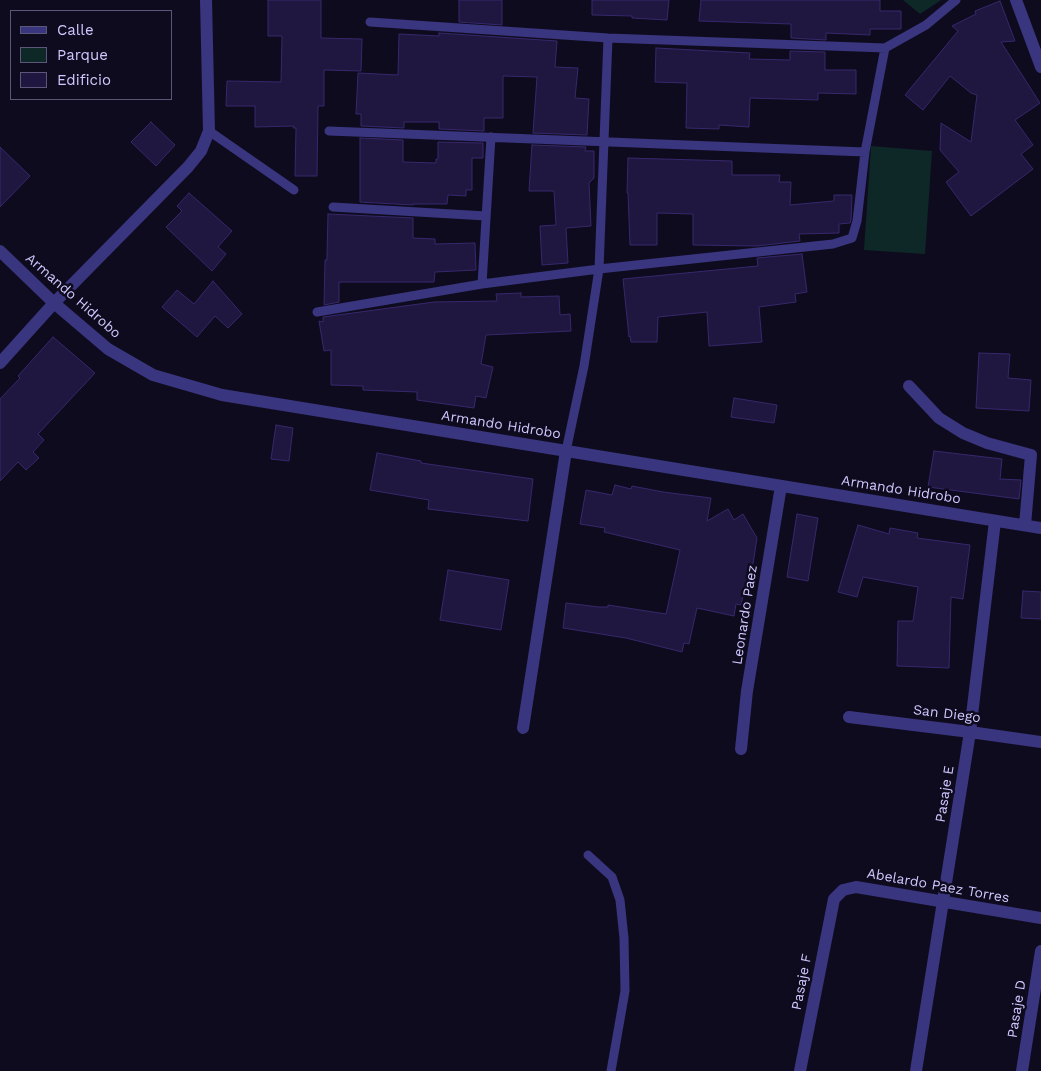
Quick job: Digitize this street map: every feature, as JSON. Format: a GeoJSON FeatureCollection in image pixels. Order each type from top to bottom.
{"type":"FeatureCollection","features":[{"type":"Feature","properties":{"kind":"street"},"geometry":{"type":"LineString","coordinates":[[0,363],[54,303],[188,167],[201,151],[209,131],[206,0]]}},
{"type":"Feature","properties":{"kind":"street"},"geometry":{"type":"LineString","coordinates":[[1016,0],[1041,67]]}},
{"type":"Feature","properties":{"kind":"street","name":"Armando Hidrobo"},"geometry":{"type":"LineString","coordinates":[[0,251],[54,303],[108,349],[153,375],[222,395],[1041,528]]}},
{"type":"Feature","properties":{"kind":"street"},"geometry":{"type":"LineString","coordinates":[[909,386],[939,418],[964,433],[987,443],[1031,455],[1025,526]]}},
{"type":"Feature","properties":{"kind":"street"},"geometry":{"type":"LineString","coordinates":[[523,728],[566,451]]}},
{"type":"Feature","properties":{"kind":"street","name":"Leonardo Paez"},"geometry":{"type":"LineString","coordinates":[[741,749],[747,692],[781,486]]}},
{"type":"Feature","properties":{"kind":"street","name":"Pasaje E"},"geometry":{"type":"LineString","coordinates":[[916,1071],[970,732],[995,521]]}},
{"type":"Feature","properties":{"kind":"street","name":"San Diego"},"geometry":{"type":"LineString","coordinates":[[849,717],[1041,742]]}},
{"type":"Feature","properties":{"kind":"street","name":"Abelardo Paez Torres"},"geometry":{"type":"LineString","coordinates":[[834,899],[842,890],[856,887],[1041,918]]}},
{"type":"Feature","properties":{"kind":"street","name":"Pasaje F"},"geometry":{"type":"LineString","coordinates":[[800,1071],[834,899]]}},
{"type":"Feature","properties":{"kind":"street","name":"Pasaje D"},"geometry":{"type":"LineString","coordinates":[[1022,1071],[1041,951]]}},
{"type":"Feature","properties":{"kind":"lane"},"geometry":{"type":"LineString","coordinates":[[370,22],[608,38],[885,48],[926,25],[956,0]]}},
{"type":"Feature","properties":{"kind":"lane"},"geometry":{"type":"LineString","coordinates":[[566,451],[591,326],[598,269],[608,38]]}},
{"type":"Feature","properties":{"kind":"lane"},"geometry":{"type":"LineString","coordinates":[[317,312],[482,284],[598,269],[833,244],[852,238],[857,221],[865,152],[885,48]]}},
{"type":"Feature","properties":{"kind":"lane"},"geometry":{"type":"LineString","coordinates":[[209,131],[294,190]]}},
{"type":"Feature","properties":{"kind":"lane"},"geometry":{"type":"LineString","coordinates":[[329,131],[865,152]]}},
{"type":"Feature","properties":{"kind":"lane"},"geometry":{"type":"LineString","coordinates":[[482,284],[491,137]]}},
{"type":"Feature","properties":{"kind":"lane"},"geometry":{"type":"LineString","coordinates":[[333,207],[486,216]]}},
{"type":"Feature","properties":{"kind":"lane"},"geometry":{"type":"LineString","coordinates":[[588,855],[612,877],[620,900],[624,938],[625,991],[611,1071]]}},
{"type":"Feature","properties":{"kind":"green space"},"geometry":{"type":"Polygon","coordinates":[[[903,0],[941,0],[920,14],[903,0]]]}},
{"type":"Feature","properties":{"kind":"green space"},"geometry":{"type":"Polygon","coordinates":[[[871,146],[932,151],[925,254],[864,250],[871,146]]]}},
{"type":"Feature","properties":{"kind":"building"},"geometry":{"type":"Polygon","coordinates":[[[268,0],[321,0],[321,38],[362,39],[361,71],[324,70],[324,106],[318,106],[317,176],[295,176],[296,128],[293,128],[294,126],[255,127],[255,106],[226,106],[227,81],[281,82],[282,36],[268,36],[268,0]]]}},
{"type":"Feature","properties":{"kind":"building"},"geometry":{"type":"Polygon","coordinates":[[[459,0],[502,0],[502,25],[459,22],[459,0]]]}},
{"type":"Feature","properties":{"kind":"building"},"geometry":{"type":"Polygon","coordinates":[[[592,0],[669,0],[667,20],[632,18],[632,16],[592,15],[592,0]]]}},
{"type":"Feature","properties":{"kind":"building"},"geometry":{"type":"Polygon","coordinates":[[[701,0],[880,0],[880,11],[901,11],[901,29],[870,29],[870,35],[826,33],[826,40],[791,38],[791,24],[699,21],[701,0]]]}},
{"type":"Feature","properties":{"kind":"building"},"geometry":{"type":"Polygon","coordinates":[[[1000,1],[1015,41],[1001,42],[1040,103],[1015,120],[1033,145],[1021,154],[1033,169],[971,216],[946,182],[959,172],[940,150],[941,123],[971,142],[977,95],[971,93],[950,76],[923,110],[905,95],[958,31],[952,26],[976,14],[975,11],[1000,1]]]}},
{"type":"Feature","properties":{"kind":"building"},"geometry":{"type":"Polygon","coordinates":[[[439,33],[557,41],[555,67],[578,68],[575,98],[589,99],[587,135],[533,133],[537,77],[503,76],[503,118],[484,118],[484,131],[439,129],[439,122],[404,122],[404,128],[361,126],[361,114],[356,114],[358,73],[398,75],[399,34],[439,36],[439,33]]]}},
{"type":"Feature","properties":{"kind":"building"},"geometry":{"type":"Polygon","coordinates":[[[656,48],[750,53],[749,59],[790,60],[790,51],[825,52],[825,70],[856,70],[856,94],[818,93],[818,100],[750,98],[749,127],[719,125],[719,129],[686,128],[687,83],[655,82],[656,48]]]}},
{"type":"Feature","properties":{"kind":"building"},"geometry":{"type":"Polygon","coordinates":[[[151,122],[175,145],[156,166],[131,142],[151,122]]]}},
{"type":"Feature","properties":{"kind":"building"},"geometry":{"type":"Polygon","coordinates":[[[360,138],[403,140],[403,162],[436,163],[436,159],[438,159],[438,142],[483,143],[483,158],[472,158],[472,190],[466,190],[466,196],[448,195],[447,204],[413,205],[360,202],[360,138]]]}},
{"type":"Feature","properties":{"kind":"building"},"geometry":{"type":"Polygon","coordinates":[[[532,145],[586,147],[585,151],[594,151],[594,178],[589,183],[591,226],[566,228],[568,263],[542,265],[540,226],[556,225],[554,191],[529,191],[532,145]]]}},
{"type":"Feature","properties":{"kind":"building"},"geometry":{"type":"Polygon","coordinates":[[[0,147],[30,176],[0,207],[0,147]]]}},
{"type":"Feature","properties":{"kind":"building"},"geometry":{"type":"Polygon","coordinates":[[[628,158],[732,161],[732,175],[780,175],[779,182],[791,182],[790,205],[834,201],[834,195],[852,195],[851,220],[850,223],[839,224],[839,233],[799,234],[800,241],[757,246],[693,245],[693,214],[657,213],[657,245],[630,245],[627,193],[628,158]]]}},
{"type":"Feature","properties":{"kind":"building"},"geometry":{"type":"Polygon","coordinates":[[[189,193],[232,231],[218,247],[226,254],[212,271],[166,227],[182,211],[177,206],[189,193]]]}},
{"type":"Feature","properties":{"kind":"building"},"geometry":{"type":"Polygon","coordinates":[[[328,214],[413,218],[413,238],[435,239],[435,244],[475,243],[476,270],[435,272],[434,282],[339,282],[339,302],[324,305],[328,214]]]}},
{"type":"Feature","properties":{"kind":"building"},"geometry":{"type":"Polygon","coordinates":[[[802,254],[807,292],[795,294],[796,302],[759,307],[762,342],[709,346],[707,312],[658,317],[657,342],[631,342],[623,279],[758,266],[757,258],[802,254]]]}},
{"type":"Feature","properties":{"kind":"building"},"geometry":{"type":"Polygon","coordinates":[[[213,281],[242,314],[228,328],[215,316],[197,337],[162,307],[177,290],[194,304],[213,281]]]}},
{"type":"Feature","properties":{"kind":"building"},"geometry":{"type":"Polygon","coordinates":[[[521,293],[521,297],[559,296],[560,315],[570,314],[571,331],[486,335],[481,364],[493,367],[486,398],[476,396],[474,408],[417,400],[417,392],[363,390],[363,386],[331,385],[331,350],[324,351],[319,321],[323,322],[323,317],[434,302],[497,301],[496,294],[521,293]]]}},
{"type":"Feature","properties":{"kind":"building"},"geometry":{"type":"Polygon","coordinates":[[[53,337],[95,373],[38,434],[44,440],[33,452],[39,458],[26,470],[18,462],[0,481],[0,399],[20,378],[18,376],[53,337]]]}},
{"type":"Feature","properties":{"kind":"building"},"geometry":{"type":"Polygon","coordinates":[[[979,353],[1010,354],[1008,378],[1031,380],[1029,411],[976,408],[979,353]]]}},
{"type":"Feature","properties":{"kind":"building"},"geometry":{"type":"Polygon","coordinates":[[[734,398],[777,405],[774,423],[731,417],[734,398]]]}},
{"type":"Feature","properties":{"kind":"building"},"geometry":{"type":"Polygon","coordinates":[[[276,425],[293,428],[289,461],[271,459],[276,425]]]}},
{"type":"Feature","properties":{"kind":"building"},"geometry":{"type":"Polygon","coordinates":[[[934,451],[1002,459],[1000,479],[1021,480],[1019,499],[928,487],[934,451]]]}},
{"type":"Feature","properties":{"kind":"building"},"geometry":{"type":"Polygon","coordinates":[[[377,453],[421,461],[421,463],[533,479],[528,521],[428,509],[429,500],[370,490],[377,453]]]}},
{"type":"Feature","properties":{"kind":"building"},"geometry":{"type":"Polygon","coordinates":[[[615,485],[631,489],[632,486],[711,498],[707,521],[728,509],[734,520],[743,514],[757,538],[753,564],[750,564],[741,605],[736,604],[734,616],[697,608],[689,644],[684,643],[682,652],[626,638],[563,628],[566,603],[599,607],[608,607],[608,605],[666,614],[680,550],[604,532],[605,528],[580,524],[586,490],[612,495],[615,485]]]}},
{"type":"Feature","properties":{"kind":"building"},"geometry":{"type":"Polygon","coordinates":[[[797,514],[818,518],[808,581],[787,577],[797,514]]]}},
{"type":"Feature","properties":{"kind":"building"},"geometry":{"type":"Polygon","coordinates":[[[858,525],[889,534],[890,528],[918,533],[917,538],[970,545],[963,599],[951,597],[949,668],[897,666],[898,621],[913,621],[918,587],[863,577],[857,597],[838,592],[858,525]]]}},
{"type":"Feature","properties":{"kind":"building"},"geometry":{"type":"Polygon","coordinates":[[[448,570],[509,580],[501,630],[440,620],[448,570]]]}},
{"type":"Feature","properties":{"kind":"building"},"geometry":{"type":"Polygon","coordinates":[[[1023,591],[1041,592],[1041,619],[1021,618],[1023,591]]]}}]}
